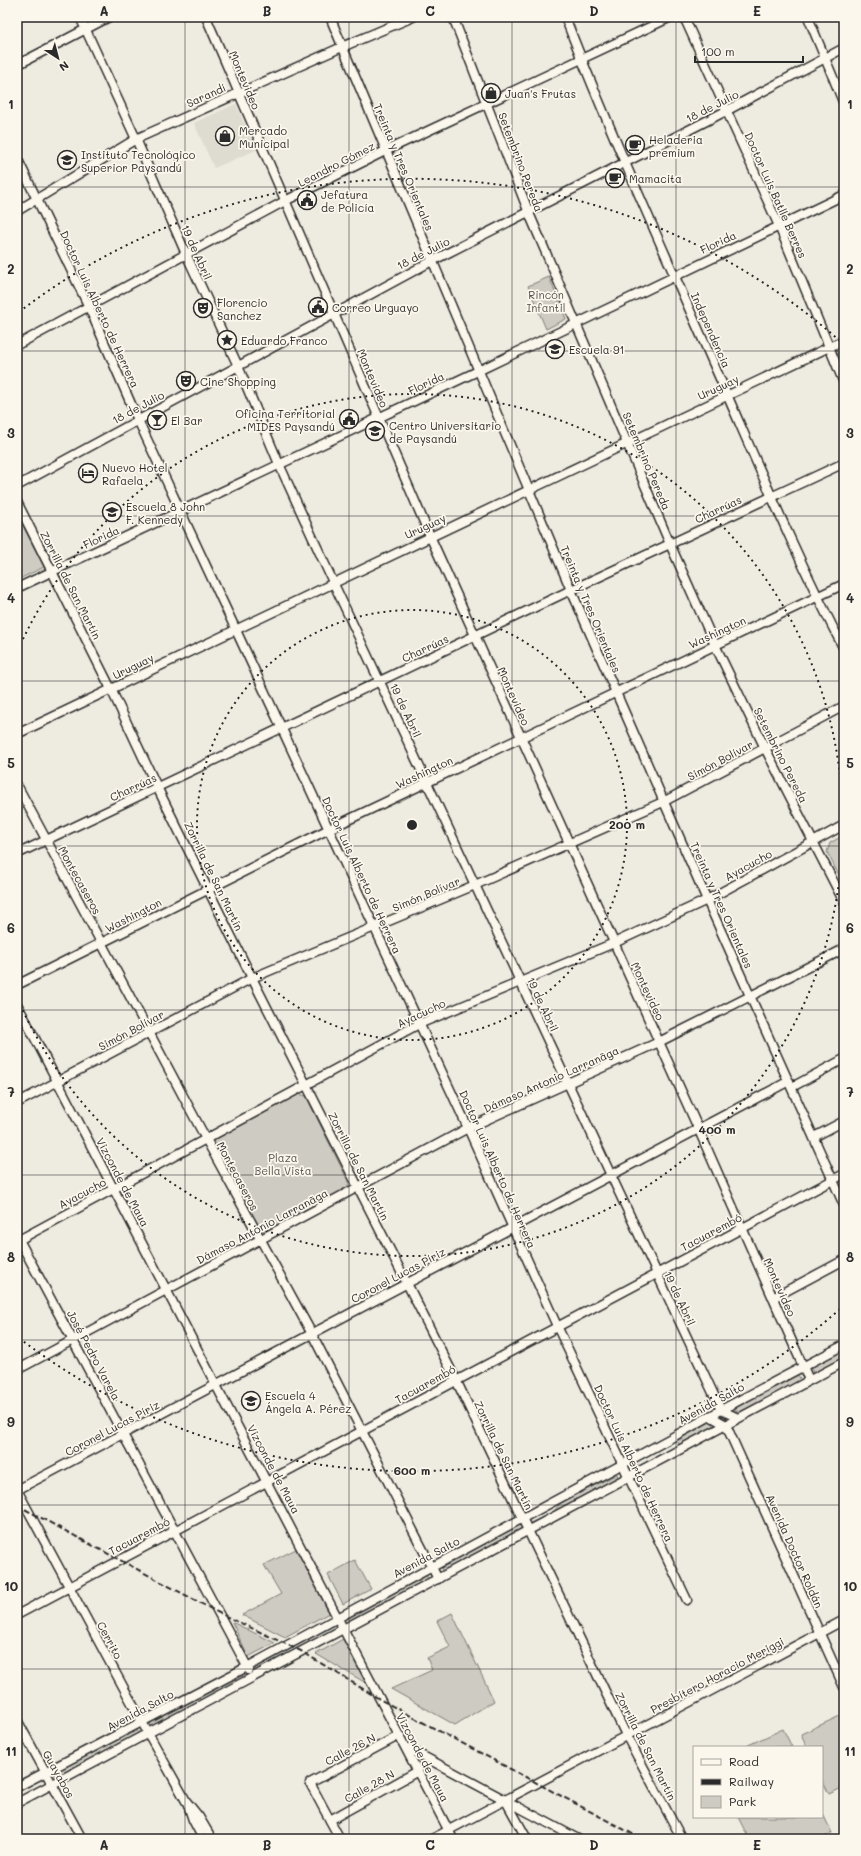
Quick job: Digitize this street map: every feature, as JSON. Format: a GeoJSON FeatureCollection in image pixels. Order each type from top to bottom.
{"type":"FeatureCollection","features":[{"type":"Feature","properties":{"kind":"street","name":"19 de Abril"},"geometry":{"type":"LineString","coordinates":[[80,17],[238,366],[279,464],[333,582],[721,1410]]}},
{"type":"Feature","properties":{"kind":"street"},"geometry":{"type":"LineString","coordinates":[[17,65],[109,17]]}},
{"type":"Feature","properties":{"kind":"street","name":"Montevideo"},"geometry":{"type":"LineString","coordinates":[[206,17],[332,313],[430,536],[568,844],[698,1128],[809,1380]]}},
{"type":"Feature","properties":{"kind":"street","name":"Treinta y Tres Orientales"},"geometry":{"type":"LineString","coordinates":[[330,17],[385,151],[571,590],[707,900],[791,1084],[844,1205]]}},
{"type":"Feature","properties":{"kind":"street","name":"Sarandí"},"geometry":{"type":"LineString","coordinates":[[17,211],[136,139],[342,47],[414,17]]}},
{"type":"Feature","properties":{"kind":"street","name":"Setembrino Pereda"},"geometry":{"type":"LineString","coordinates":[[453,17],[528,213],[577,323],[670,544],[715,645],[764,748],[844,902]]}},
{"type":"Feature","properties":{"kind":"street","name":"Independencia"},"geometry":{"type":"LineString","coordinates":[[565,17],[625,163],[727,395],[817,597],[844,649]]}},
{"type":"Feature","properties":{"kind":"street","name":"Leandro Gómez"},"geometry":{"type":"LineString","coordinates":[[17,345],[88,305],[385,151],[671,17]]}},
{"type":"Feature","properties":{"kind":"street","name":"Doctor Luis Batlle Berres"},"geometry":{"type":"LineString","coordinates":[[684,17],[779,226],[844,383]]}},
{"type":"Feature","properties":{"kind":"street"},"geometry":{"type":"LineString","coordinates":[[808,17],[844,104]]}},
{"type":"Feature","properties":{"kind":"street","name":"18 de Julio"},"geometry":{"type":"LineString","coordinates":[[17,486],[238,366],[332,313],[726,111],[844,48]]}},
{"type":"Feature","properties":{"kind":"street","name":"Doctor Luis Alberto de Herrera"},"geometry":{"type":"LineString","coordinates":[[17,158],[88,305],[138,419],[468,1128],[557,1326],[687,1600]]}},
{"type":"Feature","properties":{"kind":"street","name":"Florida"},"geometry":{"type":"LineString","coordinates":[[17,588],[478,371],[844,195]]}},
{"type":"Feature","properties":{"kind":"street","name":"Uruguay"},"geometry":{"type":"LineString","coordinates":[[17,734],[236,628],[844,340]]}},
{"type":"Feature","properties":{"kind":"street","name":"Charrúas"},"geometry":{"type":"LineString","coordinates":[[17,854],[571,590],[844,463]]}},
{"type":"Feature","properties":{"kind":"street","name":"Zorrilla de San Martín"},"geometry":{"type":"LineString","coordinates":[[17,502],[111,688],[157,787],[208,890],[357,1188],[456,1380],[626,1735],[682,1839]]}},
{"type":"Feature","properties":{"kind":"street","name":"Washington"},"geometry":{"type":"LineString","coordinates":[[17,985],[329,829],[844,584]]}},
{"type":"Feature","properties":{"kind":"street","name":"Simón Bolívar"},"geometry":{"type":"LineString","coordinates":[[17,1103],[252,978],[664,802],[844,706]]}},
{"type":"Feature","properties":{"kind":"street","name":"Montecaseros"},"geometry":{"type":"LineString","coordinates":[[17,785],[260,1240],[312,1334],[438,1579]]}},
{"type":"Feature","properties":{"kind":"street","name":"Ayacucho"},"geometry":{"type":"LineString","coordinates":[[18,1238],[419,1024],[614,942],[707,900],[844,825]]}},
{"type":"Feature","properties":{"kind":"street","name":"Dámaso Antonio Larranãga"},"geometry":{"type":"LineString","coordinates":[[17,1370],[468,1128],[659,1042],[844,950]]}},
{"type":"Feature","properties":{"kind":"street","name":"Vizconde de Maua"},"geometry":{"type":"LineString","coordinates":[[17,1004],[338,1616],[453,1839]]}},
{"type":"Feature","properties":{"kind":"street","name":"Coronel Lucas Píriz"},"geometry":{"type":"LineString","coordinates":[[17,1490],[698,1128],[844,1059]]}},
{"type":"Feature","properties":{"kind":"street"},"geometry":{"type":"LineString","coordinates":[[814,1137],[844,1121]]}},
{"type":"Feature","properties":{"kind":"street","name":"Tacuarembó"},"geometry":{"type":"LineString","coordinates":[[17,1615],[844,1174]]}},
{"type":"Feature","properties":{"kind":"street","name":"José Pedro Varela"},"geometry":{"type":"LineString","coordinates":[[18,1238],[74,1340],[252,1676]]}},
{"type":"Feature","properties":{"kind":"street"},"geometry":{"type":"LineString","coordinates":[[773,1298],[844,1260]]}},
{"type":"Feature","properties":{"kind":"street","name":"Avenida Salto"},"geometry":{"type":"LineString","coordinates":[[17,1787],[247,1666],[844,1345]]}},
{"type":"Feature","properties":{"kind":"street"},"geometry":{"type":"LineString","coordinates":[[17,1803],[252,1676],[529,1531],[844,1362]]}},
{"type":"Feature","properties":{"kind":"street"},"geometry":{"type":"LineString","coordinates":[[721,1410],[738,1418]]}},
{"type":"Feature","properties":{"kind":"street"},"geometry":{"type":"LineString","coordinates":[[710,1416],[726,1425]]}},
{"type":"Feature","properties":{"kind":"street","name":"Avenida Doctor Roldán"},"geometry":{"type":"LineString","coordinates":[[726,1425],[844,1687]]}},
{"type":"Feature","properties":{"kind":"street"},"geometry":{"type":"LineString","coordinates":[[671,1438],[677,1452]]}},
{"type":"Feature","properties":{"kind":"street","name":"Cerrito"},"geometry":{"type":"LineString","coordinates":[[17,1490],[186,1801],[193,1820],[203,1839]]}},
{"type":"Feature","properties":{"kind":"street","name":"Presbítero Horacio Meriggi"},"geometry":{"type":"LineString","coordinates":[[432,1839],[844,1620]]}},
{"type":"Feature","properties":{"kind":"street","name":"Guayabos"},"geometry":{"type":"LineString","coordinates":[[17,1720],[82,1839]]}},
{"type":"Feature","properties":{"kind":"street","name":"Calle 26 N"},"geometry":{"type":"LineString","coordinates":[[330,1820],[310,1783],[400,1735]]}},
{"type":"Feature","properties":{"kind":"street"},"geometry":{"type":"LineString","coordinates":[[406,1747],[578,1839]]}},
{"type":"Feature","properties":{"kind":"street","name":"Calle 28 N"},"geometry":{"type":"LineString","coordinates":[[330,1820],[418,1771]]}},
{"type":"Feature","properties":{"kind":"street"},"geometry":{"type":"LineString","coordinates":[[506,1800],[527,1839]]}},
{"type":"Feature","properties":{"kind":"street","name":"Cerrito"},"geometry":{"type":"LineString","coordinates":[[186,1801],[199,1817],[212,1839]]}},
{"type":"Feature","properties":{"kind":"street"},"geometry":{"type":"LineString","coordinates":[[330,1820],[340,1839]]}},
{"type":"Feature","properties":{"kind":"shaded area","name":"Mercado Municipal"},"geometry":{"type":"Polygon","coordinates":[[[236,104],[256,150],[214,168],[194,123],[236,104]]]}},
{"type":"Feature","properties":{"kind":"green space","name":"Rincón Infantil"},"geometry":{"type":"Polygon","coordinates":[[[549,277],[566,319],[546,329],[528,286],[549,277]]]}},
{"type":"Feature","properties":{"kind":"green space"},"geometry":{"type":"Polygon","coordinates":[[[17,514],[44,567],[17,580],[17,514]]]}},
{"type":"Feature","properties":{"kind":"green space"},"geometry":{"type":"Polygon","coordinates":[[[844,835],[844,885],[827,852],[830,843],[844,835]]]}},
{"type":"Feature","properties":{"kind":"green space","name":"Plaza Bella Vista"},"geometry":{"type":"Polygon","coordinates":[[[299,1094],[306,1096],[349,1183],[347,1188],[265,1231],[261,1230],[214,1143],[216,1139],[299,1094]]]}},
{"type":"Feature","properties":{"kind":"green space"},"geometry":{"type":"Polygon","coordinates":[[[844,1350],[844,1357],[813,1373],[811,1367],[844,1350]]]}},
{"type":"Feature","properties":{"kind":"green space"},"geometry":{"type":"Polygon","coordinates":[[[798,1375],[801,1380],[741,1413],[734,1409],[798,1375]]]}},
{"type":"Feature","properties":{"kind":"green space"},"geometry":{"type":"Polygon","coordinates":[[[712,1421],[716,1425],[680,1446],[677,1441],[712,1421]]]}},
{"type":"Feature","properties":{"kind":"green space"},"geometry":{"type":"Polygon","coordinates":[[[617,1474],[619,1479],[530,1527],[528,1524],[553,1512],[561,1503],[617,1474]]]}},
{"type":"Feature","properties":{"kind":"green space"},"geometry":{"type":"Polygon","coordinates":[[[520,1523],[524,1530],[443,1572],[440,1566],[520,1523]]]}},
{"type":"Feature","properties":{"kind":"green space"},"geometry":{"type":"Polygon","coordinates":[[[296,1549],[329,1613],[285,1637],[242,1615],[281,1594],[264,1565],[296,1549]]]}},
{"type":"Feature","properties":{"kind":"green space"},"geometry":{"type":"Polygon","coordinates":[[[355,1560],[371,1589],[343,1604],[328,1575],[355,1560]]]}},
{"type":"Feature","properties":{"kind":"green space"},"geometry":{"type":"Polygon","coordinates":[[[426,1575],[429,1580],[350,1621],[347,1617],[426,1575]]]}},
{"type":"Feature","properties":{"kind":"green space"},"geometry":{"type":"Polygon","coordinates":[[[452,1613],[494,1701],[455,1725],[391,1689],[432,1670],[427,1658],[450,1647],[437,1621],[452,1613]]]}},
{"type":"Feature","properties":{"kind":"green space"},"geometry":{"type":"Polygon","coordinates":[[[232,1622],[275,1643],[248,1657],[232,1622]]]}},
{"type":"Feature","properties":{"kind":"green space"},"geometry":{"type":"Polygon","coordinates":[[[343,1639],[366,1683],[316,1654],[343,1639]]]}},
{"type":"Feature","properties":{"kind":"green space"},"geometry":{"type":"Polygon","coordinates":[[[241,1673],[243,1678],[152,1727],[150,1723],[241,1673]]]}},
{"type":"Feature","properties":{"kind":"green space"},"geometry":{"type":"Polygon","coordinates":[[[842,1715],[844,1720],[844,1787],[829,1794],[823,1782],[823,1746],[807,1746],[801,1734],[842,1715]]]}},
{"type":"Feature","properties":{"kind":"green space"},"geometry":{"type":"Polygon","coordinates":[[[137,1729],[139,1734],[56,1777],[54,1772],[137,1729]]]}},
{"type":"Feature","properties":{"kind":"green space"},"geometry":{"type":"Polygon","coordinates":[[[783,1729],[792,1746],[746,1746],[783,1729]]]}},
{"type":"Feature","properties":{"kind":"green space"},"geometry":{"type":"Polygon","coordinates":[[[823,1814],[832,1833],[820,1839],[749,1839],[738,1818],[823,1818],[823,1814]]]}},
{"type":"Feature","properties":{"kind":"railway"},"geometry":{"type":"LineString","coordinates":[[17,1505],[219,1613],[301,1651],[381,1700],[642,1839]]}},
{"type":"Feature","properties":{"kind":"place","name":"Juan's Frutas"},"geometry":{"type":"Point","coordinates":[491,93]}},
{"type":"Feature","properties":{"kind":"place","name":"Mercado Municipal"},"geometry":{"type":"Point","coordinates":[225,136]}},
{"type":"Feature","properties":{"kind":"place","name":"Heladeria premium"},"geometry":{"type":"Point","coordinates":[635,145]}},
{"type":"Feature","properties":{"kind":"place","name":"Instituto Tecnológico Superior Paysandú"},"geometry":{"type":"Point","coordinates":[67,160]}},
{"type":"Feature","properties":{"kind":"place","name":"Mamacita"},"geometry":{"type":"Point","coordinates":[615,178]}},
{"type":"Feature","properties":{"kind":"place","name":"Jefatura de Policía"},"geometry":{"type":"Point","coordinates":[307,200]}},
{"type":"Feature","properties":{"kind":"place","name":"Correo Urguayo"},"geometry":{"type":"Point","coordinates":[318,307]}},
{"type":"Feature","properties":{"kind":"place","name":"Florencio Sanchez"},"geometry":{"type":"Point","coordinates":[203,308]}},
{"type":"Feature","properties":{"kind":"place","name":"Eduardo Franco"},"geometry":{"type":"Point","coordinates":[227,340]}},
{"type":"Feature","properties":{"kind":"place","name":"Escuela 91"},"geometry":{"type":"Point","coordinates":[555,349]}},
{"type":"Feature","properties":{"kind":"place","name":"Cine Shopping"},"geometry":{"type":"Point","coordinates":[186,381]}},
{"type":"Feature","properties":{"kind":"place","name":"Oficina Territorial MIDES Paysandú"},"geometry":{"type":"Point","coordinates":[349,419]}},
{"type":"Feature","properties":{"kind":"place","name":"El Bar"},"geometry":{"type":"Point","coordinates":[157,420]}},
{"type":"Feature","properties":{"kind":"place","name":"Centro Universitario de Paysandú"},"geometry":{"type":"Point","coordinates":[375,431]}},
{"type":"Feature","properties":{"kind":"place","name":"Nuevo Hotel Rafaela"},"geometry":{"type":"Point","coordinates":[88,473]}},
{"type":"Feature","properties":{"kind":"place","name":"Escuela 8 John F. Kennedy"},"geometry":{"type":"Point","coordinates":[112,512]}},
{"type":"Feature","properties":{"kind":"place","name":"Escuela 4 Ángela A. Pérez"},"geometry":{"type":"Point","coordinates":[251,1401]}}]}
